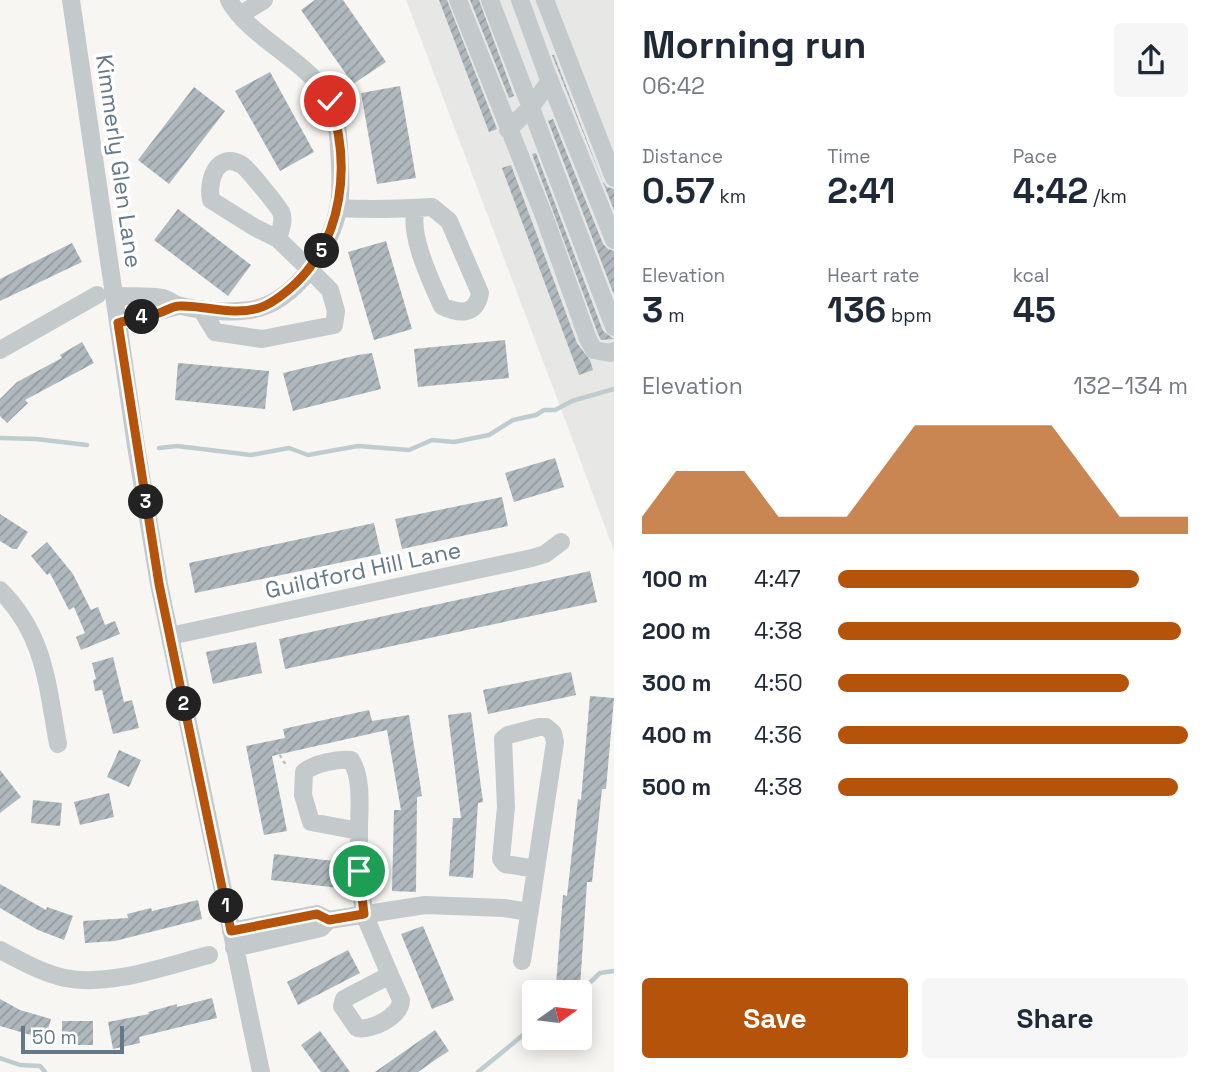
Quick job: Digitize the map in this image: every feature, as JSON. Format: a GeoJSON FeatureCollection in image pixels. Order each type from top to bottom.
{"type":"FeatureCollection","features":[{"type":"Feature","properties":{"kind":"street","name":"Kimmerly Glen Lane"},"geometry":{"type":"LineString","coordinates":[[71,0],[106,296],[118,323],[140,471],[170,636],[261,1072]]}},
{"type":"Feature","properties":{"kind":"street"},"geometry":{"type":"LineString","coordinates":[[0,349],[106,296],[164,298],[178,306],[224,312],[261,307],[286,293],[321,252],[338,208],[341,176],[339,143],[330,101],[288,56],[240,15],[229,0]]}},
{"type":"Feature","properties":{"kind":"street"},"geometry":{"type":"LineString","coordinates":[[240,15],[264,0]]}},
{"type":"Feature","properties":{"kind":"street"},"geometry":{"type":"LineString","coordinates":[[458,0],[544,216],[588,339],[594,350],[610,353],[614,351]]}},
{"type":"Feature","properties":{"kind":"street"},"geometry":{"type":"LineString","coordinates":[[491,0],[614,327]]}},
{"type":"Feature","properties":{"kind":"street"},"geometry":{"type":"LineString","coordinates":[[520,0],[614,240]]}},
{"type":"Feature","properties":{"kind":"street"},"geometry":{"type":"LineString","coordinates":[[529,25],[546,3]]}},
{"type":"Feature","properties":{"kind":"street"},"geometry":{"type":"LineString","coordinates":[[546,3],[614,178]]}},
{"type":"Feature","properties":{"kind":"street"},"geometry":{"type":"LineString","coordinates":[[508,130],[530,108],[550,81]]}},
{"type":"Feature","properties":{"kind":"street"},"geometry":{"type":"LineString","coordinates":[[201,309],[215,332],[262,340],[334,326],[337,311],[330,290],[278,239],[211,200],[208,187],[212,174],[220,164],[232,161],[244,166],[282,213],[278,239]]}},
{"type":"Feature","properties":{"kind":"street"},"geometry":{"type":"LineString","coordinates":[[338,208],[374,210],[432,207],[449,221],[480,293],[479,302],[469,310],[457,313],[442,306],[432,285],[414,229],[416,208]]}},
{"type":"Feature","properties":{"kind":"street"},"geometry":{"type":"LineString","coordinates":[[118,323],[178,306]]}},
{"type":"Feature","properties":{"kind":"street","name":"Guildford Hill Lane"},"geometry":{"type":"LineString","coordinates":[[170,636],[532,558],[545,554],[561,542]]}},
{"type":"Feature","properties":{"kind":"street"},"geometry":{"type":"LineString","coordinates":[[0,590],[20,612],[37,642],[58,744]]}},
{"type":"Feature","properties":{"kind":"street"},"geometry":{"type":"LineString","coordinates":[[522,961],[529,912],[536,869],[555,742],[553,733],[546,727],[508,735],[503,739],[506,807],[501,859],[505,863],[536,869]]}},
{"type":"Feature","properties":{"kind":"street"},"geometry":{"type":"LineString","coordinates":[[359,831],[311,822],[303,795],[304,772],[309,768],[337,761],[351,760],[355,766],[358,780],[359,831],[359,871],[364,914],[390,975]]}},
{"type":"Feature","properties":{"kind":"street"},"geometry":{"type":"LineString","coordinates":[[232,939],[321,928],[329,920],[425,905],[504,908],[529,912]]}},
{"type":"Feature","properties":{"kind":"street"},"geometry":{"type":"LineString","coordinates":[[0,950],[44,972],[88,981],[107,980],[209,955]]}},
{"type":"Feature","properties":{"kind":"path"},"geometry":{"type":"LineString","coordinates":[[276,749],[287,767]]}},
{"type":"Feature","properties":{"kind":"shaded area"},"geometry":{"type":"Polygon","coordinates":[[[406,0],[614,0],[614,551],[563,414],[406,0]]]}},
{"type":"Feature","properties":{"kind":"building"},"geometry":{"type":"Polygon","coordinates":[[[315,0],[343,0],[386,62],[353,84],[301,10],[315,0]]]}},
{"type":"Feature","properties":{"kind":"building"},"geometry":{"type":"Polygon","coordinates":[[[439,0],[447,0],[497,129],[489,132],[439,0]]]}},
{"type":"Feature","properties":{"kind":"building"},"geometry":{"type":"Polygon","coordinates":[[[470,0],[479,0],[514,96],[509,98],[470,0]]]}},
{"type":"Feature","properties":{"kind":"building"},"geometry":{"type":"Polygon","coordinates":[[[552,55],[603,182],[614,189],[614,210],[552,55]]]}},
{"type":"Feature","properties":{"kind":"building"},"geometry":{"type":"Polygon","coordinates":[[[270,72],[314,152],[280,171],[235,91],[270,72]]]}},
{"type":"Feature","properties":{"kind":"building"},"geometry":{"type":"Polygon","coordinates":[[[400,86],[416,178],[377,184],[361,93],[400,86]]]}},
{"type":"Feature","properties":{"kind":"building"},"geometry":{"type":"Polygon","coordinates":[[[194,87],[225,111],[169,184],[138,160],[194,87]]]}},
{"type":"Feature","properties":{"kind":"building"},"geometry":{"type":"Polygon","coordinates":[[[553,119],[603,244],[614,251],[614,295],[548,121],[553,119]]]}},
{"type":"Feature","properties":{"kind":"building"},"geometry":{"type":"Polygon","coordinates":[[[536,153],[603,331],[614,339],[601,340],[598,334],[532,154],[536,153]]]}},
{"type":"Feature","properties":{"kind":"building"},"geometry":{"type":"Polygon","coordinates":[[[511,165],[577,343],[590,360],[593,370],[579,375],[502,168],[511,165]]]}},
{"type":"Feature","properties":{"kind":"building"},"geometry":{"type":"Polygon","coordinates":[[[178,209],[251,265],[228,296],[154,240],[178,209]]]}},
{"type":"Feature","properties":{"kind":"building"},"geometry":{"type":"Polygon","coordinates":[[[386,241],[412,329],[374,340],[348,252],[386,241]]]}},
{"type":"Feature","properties":{"kind":"building"},"geometry":{"type":"Polygon","coordinates":[[[72,243],[82,262],[0,301],[0,279],[72,243]]]}},
{"type":"Feature","properties":{"kind":"building"},"geometry":{"type":"Polygon","coordinates":[[[505,340],[509,378],[418,387],[414,349],[505,340]]]}},
{"type":"Feature","properties":{"kind":"building"},"geometry":{"type":"Polygon","coordinates":[[[82,342],[94,363],[25,400],[28,403],[7,423],[0,416],[0,399],[17,382],[62,358],[60,355],[82,342]]]}},
{"type":"Feature","properties":{"kind":"building"},"geometry":{"type":"Polygon","coordinates":[[[372,353],[381,389],[293,411],[283,373],[372,353]]]}},
{"type":"Feature","properties":{"kind":"building"},"geometry":{"type":"Polygon","coordinates":[[[178,363],[269,371],[265,409],[175,400],[178,363]]]}},
{"type":"Feature","properties":{"kind":"building"},"geometry":{"type":"Polygon","coordinates":[[[555,458],[564,487],[514,502],[505,473],[555,458]]]}},
{"type":"Feature","properties":{"kind":"building"},"geometry":{"type":"Polygon","coordinates":[[[502,497],[508,526],[402,549],[395,519],[502,497]]]}},
{"type":"Feature","properties":{"kind":"building"},"geometry":{"type":"Polygon","coordinates":[[[0,514],[28,532],[17,549],[0,541],[0,514]]]}},
{"type":"Feature","properties":{"kind":"building"},"geometry":{"type":"Polygon","coordinates":[[[374,523],[381,554],[195,593],[189,563],[374,523]]]}},
{"type":"Feature","properties":{"kind":"building"},"geometry":{"type":"Polygon","coordinates":[[[47,542],[73,574],[91,610],[98,607],[105,625],[115,621],[120,634],[81,650],[76,637],[85,633],[74,607],[69,610],[50,573],[47,575],[31,556],[47,542]]]}},
{"type":"Feature","properties":{"kind":"building"},"geometry":{"type":"Polygon","coordinates":[[[590,571],[597,602],[285,669],[279,639],[590,571]]]}},
{"type":"Feature","properties":{"kind":"building"},"geometry":{"type":"Polygon","coordinates":[[[256,642],[262,673],[213,684],[206,652],[256,642]]]}},
{"type":"Feature","properties":{"kind":"building"},"geometry":{"type":"Polygon","coordinates":[[[113,657],[124,702],[132,700],[139,728],[113,734],[102,690],[95,691],[93,680],[96,679],[92,663],[113,657]]]}},
{"type":"Feature","properties":{"kind":"building"},"geometry":{"type":"Polygon","coordinates":[[[571,672],[576,695],[488,714],[483,690],[571,672]]]}},
{"type":"Feature","properties":{"kind":"building"},"geometry":{"type":"Polygon","coordinates":[[[590,696],[614,698],[606,789],[602,789],[592,882],[587,882],[580,980],[556,980],[563,895],[567,896],[578,799],[581,800],[590,696]]]}},
{"type":"Feature","properties":{"kind":"building"},"geometry":{"type":"Polygon","coordinates":[[[369,710],[372,721],[409,715],[422,796],[417,797],[416,892],[392,891],[394,810],[401,810],[387,730],[272,756],[287,831],[264,835],[246,746],[285,738],[283,729],[369,710]]]}},
{"type":"Feature","properties":{"kind":"building"},"geometry":{"type":"Polygon","coordinates":[[[471,712],[483,802],[478,803],[473,878],[449,876],[453,818],[461,818],[448,715],[471,712]]]}},
{"type":"Feature","properties":{"kind":"building"},"geometry":{"type":"Polygon","coordinates":[[[119,750],[141,760],[129,787],[107,777],[119,750]]]}},
{"type":"Feature","properties":{"kind":"building"},"geometry":{"type":"Polygon","coordinates":[[[0,770],[21,797],[0,813],[0,770]]]}},
{"type":"Feature","properties":{"kind":"building"},"geometry":{"type":"Polygon","coordinates":[[[109,793],[114,817],[80,825],[74,802],[109,793]]]}},
{"type":"Feature","properties":{"kind":"building"},"geometry":{"type":"Polygon","coordinates":[[[33,800],[62,803],[60,826],[31,823],[33,800]]]}},
{"type":"Feature","properties":{"kind":"building"},"geometry":{"type":"Polygon","coordinates":[[[274,854],[342,862],[339,888],[271,880],[274,854]]]}},
{"type":"Feature","properties":{"kind":"building"},"geometry":{"type":"Polygon","coordinates":[[[0,884],[46,910],[47,907],[73,916],[64,940],[38,930],[0,908],[0,884]]]}},
{"type":"Feature","properties":{"kind":"building"},"geometry":{"type":"Polygon","coordinates":[[[198,900],[202,919],[115,941],[85,943],[83,921],[128,918],[127,914],[198,900]]]}},
{"type":"Feature","properties":{"kind":"building"},"geometry":{"type":"Polygon","coordinates":[[[423,926],[454,1000],[432,1009],[401,934],[423,926]]]}},
{"type":"Feature","properties":{"kind":"building"},"geometry":{"type":"Polygon","coordinates":[[[348,950],[360,973],[298,1005],[287,982],[348,950]]]}},
{"type":"Feature","properties":{"kind":"building"},"geometry":{"type":"Polygon","coordinates":[[[212,998],[217,1018],[139,1037],[140,1043],[113,1049],[108,1022],[212,998]]]}},
{"type":"Feature","properties":{"kind":"building"},"geometry":{"type":"Polygon","coordinates":[[[0,999],[20,1010],[51,1019],[45,1039],[0,1026],[0,999]]]}},
{"type":"Feature","properties":{"kind":"building"},"geometry":{"type":"Polygon","coordinates":[[[62,1021],[93,1021],[93,1045],[62,1045],[62,1021]]]}},
{"type":"Feature","properties":{"kind":"building"},"geometry":{"type":"Polygon","coordinates":[[[435,1030],[449,1051],[418,1072],[375,1072],[435,1030]]]}},
{"type":"Feature","properties":{"kind":"building"},"geometry":{"type":"Polygon","coordinates":[[[320,1031],[350,1072],[321,1072],[301,1045],[320,1031]]]}},
{"type":"Feature","properties":{"kind":"waterway"},"geometry":{"type":"LineString","coordinates":[[159,448],[177,446],[251,455],[289,448],[308,455],[358,446],[409,450],[432,440],[454,442],[489,435],[513,420],[536,415],[544,410],[555,410],[572,401],[614,389]]}},
{"type":"Feature","properties":{"kind":"waterway"},"geometry":{"type":"LineString","coordinates":[[0,438],[87,445]]}},
{"type":"Feature","properties":{"kind":"waterway"},"geometry":{"type":"LineString","coordinates":[[592,981],[600,973],[614,971]]}},
{"type":"Feature","properties":{"kind":"waterway"},"geometry":{"type":"LineString","coordinates":[[478,1072],[522,1036]]}},
{"type":"Feature","properties":{"kind":"waterway"},"geometry":{"type":"LineString","coordinates":[[0,1058],[20,1065],[40,1066],[45,1072]]}},
{"type":"Feature","properties":{"kind":"route"},"geometry":{"type":"LineString","coordinates":[[330,101],[339,143],[341,176],[338,208],[321,252],[303,277],[278,298],[249,310],[224,312],[178,306],[118,323],[159,584],[231,931],[317,914],[329,920],[364,914],[359,871]]}}]}
